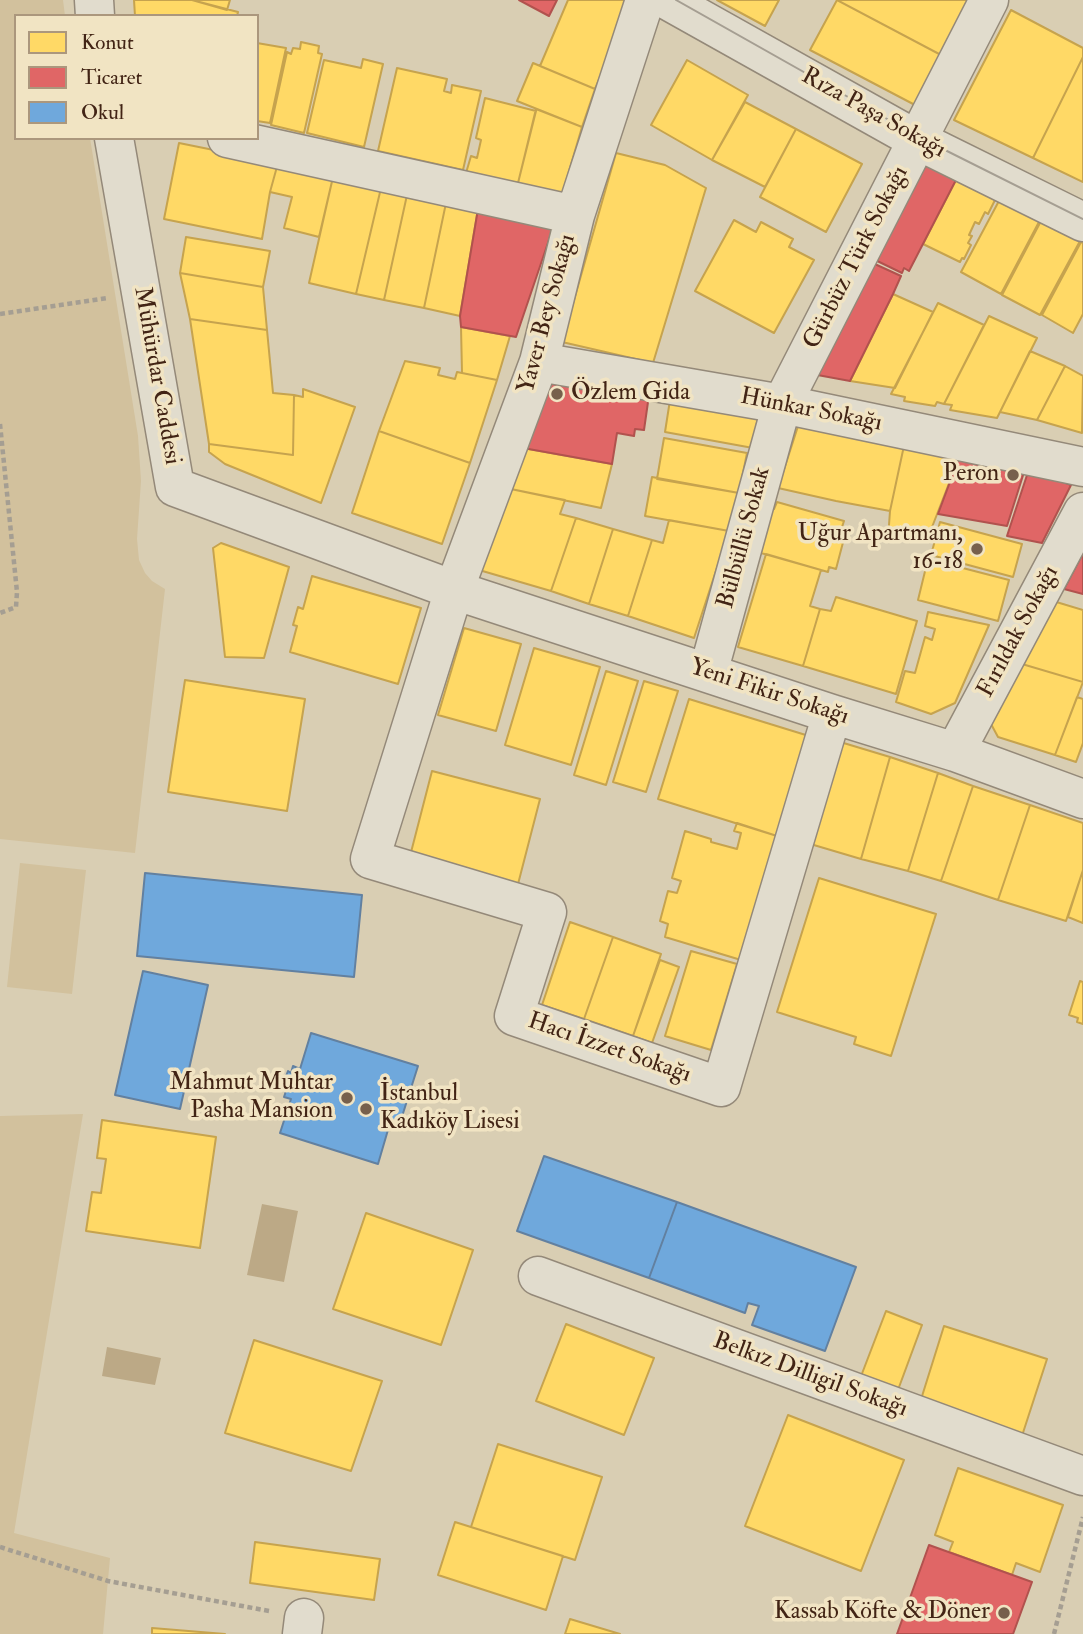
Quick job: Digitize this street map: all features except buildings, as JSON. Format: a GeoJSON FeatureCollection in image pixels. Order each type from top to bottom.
{"type":"FeatureCollection","features":[{"type":"Feature","properties":{"kind":"street"},"geometry":{"type":"LineString","coordinates":[[575,215],[645,0]]}},
{"type":"Feature","properties":{"kind":"street","name":"Rıza Paşa Sokağı"},"geometry":{"type":"LineString","coordinates":[[667,0],[917,140],[1083,222]]}},
{"type":"Feature","properties":{"kind":"street","name":"Gürbüz Türk Sokağı"},"geometry":{"type":"LineString","coordinates":[[782,404],[989,0]]}},
{"type":"Feature","properties":{"kind":"street","name":"Mühürdar Caddesi"},"geometry":{"type":"LineString","coordinates":[[114,140],[175,487],[454,590]]}},
{"type":"Feature","properties":{"kind":"street","name":"Yaver Bey Sokağı"},"geometry":{"type":"LineString","coordinates":[[236,140],[575,215],[539,362],[454,590]]}},
{"type":"Feature","properties":{"kind":"street","name":"Hünkar Sokağı"},"geometry":{"type":"LineString","coordinates":[[539,362],[782,404],[1083,467]]}},
{"type":"Feature","properties":{"kind":"street","name":"Bülbüllü Sokak"},"geometry":{"type":"LineString","coordinates":[[708,673],[782,404]]}},
{"type":"Feature","properties":{"kind":"street","name":"Fırıldak Sokağı"},"geometry":{"type":"LineString","coordinates":[[955,752],[1083,512]]}},
{"type":"Feature","properties":{"kind":"street","name":"Yeni Fikir Sokağı"},"geometry":{"type":"LineString","coordinates":[[454,590],[955,752],[1083,799]]}},
{"type":"Feature","properties":{"kind":"street","name":"Hacı İzzet Sokağı"},"geometry":{"type":"LineString","coordinates":[[454,590],[370,859],[547,912],[514,1016],[721,1087],[832,714]]}},
{"type":"Feature","properties":{"kind":"street","name":"Belkız Dilligil Sokağı"},"geometry":{"type":"LineString","coordinates":[[538,1276],[1083,1476]]}},
{"type":"Feature","properties":{"kind":"path"},"geometry":{"type":"LineString","coordinates":[[0,314],[109,298]]}},
{"type":"Feature","properties":{"kind":"path"},"geometry":{"type":"LineString","coordinates":[[0,424],[17,592],[16,607],[0,613]]}},
{"type":"Feature","properties":{"kind":"path"},"geometry":{"type":"LineString","coordinates":[[1054,1634],[1083,1517]]}},
{"type":"Feature","properties":{"kind":"path"},"geometry":{"type":"LineString","coordinates":[[0,1546],[108,1581],[303,1626]]}},
{"type":"Feature","properties":{"kind":"shaded area"},"geometry":{"type":"Polygon","coordinates":[[[0,0],[63,0],[65,14],[14,14],[14,140],[90,140],[138,436],[141,481],[137,539],[139,560],[152,581],[165,589],[135,853],[0,839],[0,0]]]}},
{"type":"Feature","properties":{"kind":"shaded area"},"geometry":{"type":"Polygon","coordinates":[[[20,863],[86,870],[72,994],[7,987],[20,863]]]}},
{"type":"Feature","properties":{"kind":"shaded area"},"geometry":{"type":"Polygon","coordinates":[[[83,1114],[14,1533],[110,1558],[103,1634],[0,1634],[0,1116],[83,1114]]]}},
{"type":"Feature","properties":{"kind":"shaded area"},"geometry":{"type":"Polygon","coordinates":[[[262,1204],[298,1211],[284,1282],[247,1275],[262,1204]]]}},
{"type":"Feature","properties":{"kind":"shaded area"},"geometry":{"type":"Polygon","coordinates":[[[107,1347],[161,1358],[155,1385],[102,1376],[107,1347]]]}},
{"type":"Feature","properties":{"kind":"tram line"},"geometry":{"type":"LineString","coordinates":[[676,0],[919,137],[1083,219]]}},
{"type":"Feature","properties":{"kind":"place","name":"Özlem Gida"},"geometry":{"type":"Point","coordinates":[557,394]}},
{"type":"Feature","properties":{"kind":"place","name":"Peron"},"geometry":{"type":"Point","coordinates":[1013,475]}},
{"type":"Feature","properties":{"kind":"place","name":"Uğur Apartmanı, 16-18"},"geometry":{"type":"Point","coordinates":[977,549]}},
{"type":"Feature","properties":{"kind":"place","name":"Mahmut Muhtar Pasha Mansion"},"geometry":{"type":"Point","coordinates":[347,1098]}},
{"type":"Feature","properties":{"kind":"place","name":"İstanbul Kadıköy Lisesi"},"geometry":{"type":"Point","coordinates":[366,1109]}},
{"type":"Feature","properties":{"kind":"place","name":"Kassab Köfte & Döner"},"geometry":{"type":"Point","coordinates":[1004,1613]}}]}
